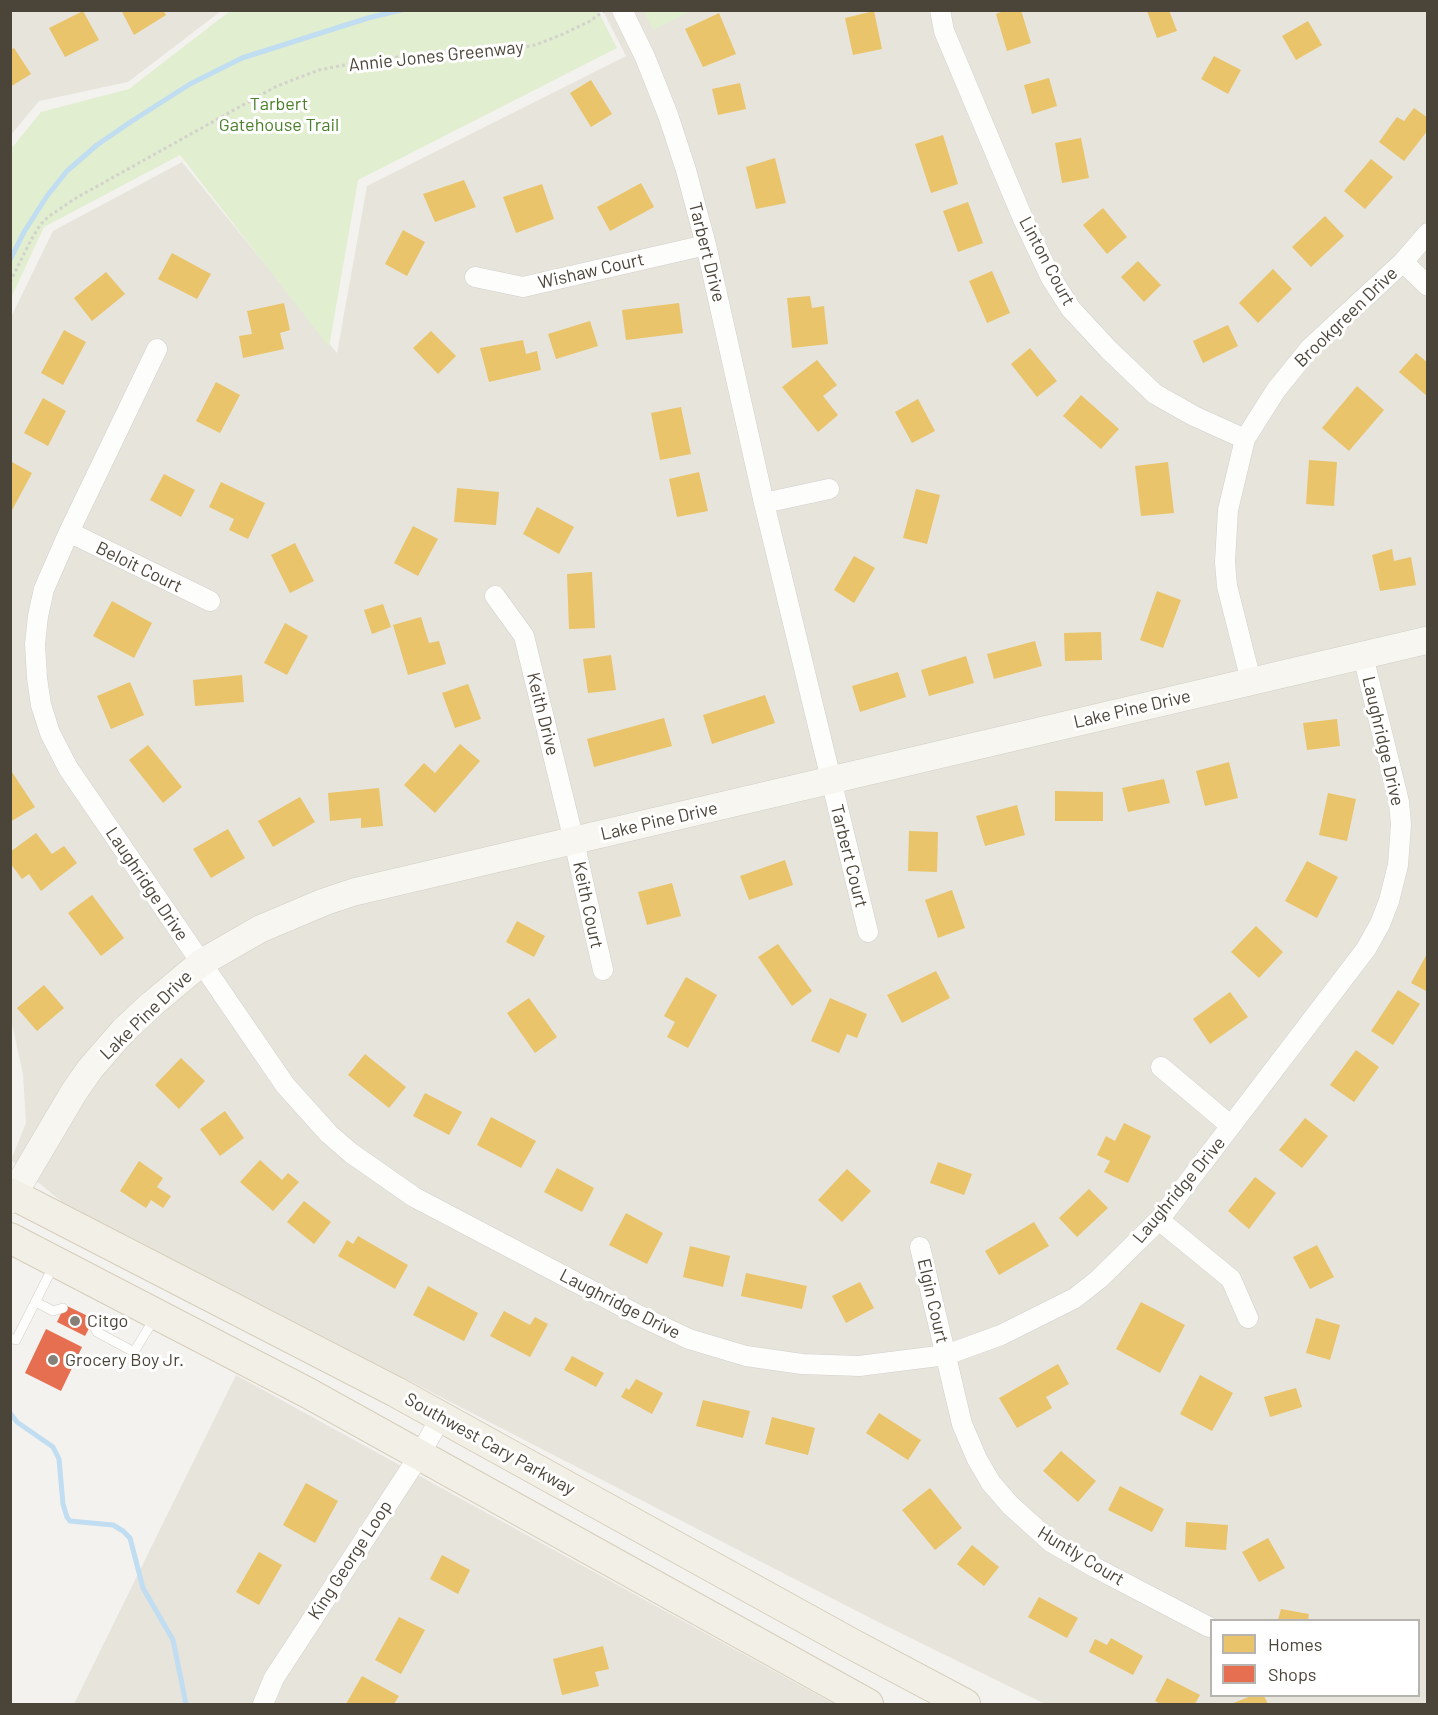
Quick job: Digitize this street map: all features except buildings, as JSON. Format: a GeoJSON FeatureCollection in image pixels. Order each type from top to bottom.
{"type":"FeatureCollection","features":[{"type":"Feature","properties":{"kind":"main road","name":"Southwest Cary Parkway"},"geometry":{"type":"LineString","coordinates":[[11,1196],[386,1386],[965,1704]]}},
{"type":"Feature","properties":{"kind":"main road"},"geometry":{"type":"LineString","coordinates":[[10,1238],[308,1393],[868,1704]]}},
{"type":"Feature","properties":{"kind":"street","name":"Tarbert Drive"},"geometry":{"type":"LineString","coordinates":[[622,10],[645,57],[668,115],[686,170],[706,245],[830,780]]}},
{"type":"Feature","properties":{"kind":"street","name":"Linton Court"},"geometry":{"type":"LineString","coordinates":[[940,10],[944,31],[1024,221],[1051,278],[1071,309],[1108,350],[1155,394],[1194,416],[1245,439]]}},
{"type":"Feature","properties":{"kind":"street","name":"Brookgreen Drive"},"geometry":{"type":"LineString","coordinates":[[1251,681],[1227,586],[1225,562],[1228,510],[1245,439],[1276,390],[1310,348],[1403,262],[1428,233]]}},
{"type":"Feature","properties":{"kind":"street","name":"Wishaw Court"},"geometry":{"type":"LineString","coordinates":[[475,277],[524,287],[706,245]]}},
{"type":"Feature","properties":{"kind":"street"},"geometry":{"type":"LineString","coordinates":[[1403,262],[1428,286]]}},
{"type":"Feature","properties":{"kind":"street","name":"Laughridge Drive"},"geometry":{"type":"LineString","coordinates":[[157,349],[69,532],[44,589],[38,616],[35,644],[41,705],[50,734],[68,768],[285,1085],[329,1134],[351,1153],[414,1197],[689,1339],[746,1356],[802,1364],[859,1366],[946,1355],[1001,1335],[1075,1298],[1099,1279],[1159,1220],[1366,949],[1380,924],[1389,901],[1398,865],[1401,824],[1399,802],[1363,656]]}},
{"type":"Feature","properties":{"kind":"street"},"geometry":{"type":"LineString","coordinates":[[764,503],[829,489]]}},
{"type":"Feature","properties":{"kind":"street","name":"Beloit Court"},"geometry":{"type":"LineString","coordinates":[[69,532],[210,601]]}},
{"type":"Feature","properties":{"kind":"street","name":"Keith Drive"},"geometry":{"type":"LineString","coordinates":[[495,596],[524,636],[574,841]]}},
{"type":"Feature","properties":{"kind":"street","name":"Lake Pine Drive"},"geometry":{"type":"LineString","coordinates":[[11,1196],[74,1092],[90,1069],[123,1031],[201,963],[260,929],[324,902],[354,892],[1428,640]]}},
{"type":"Feature","properties":{"kind":"street","name":"Tarbert Court"},"geometry":{"type":"LineString","coordinates":[[830,780],[868,932]]}},
{"type":"Feature","properties":{"kind":"street","name":"Keith Court"},"geometry":{"type":"LineString","coordinates":[[574,841],[603,970]]}},
{"type":"Feature","properties":{"kind":"street"},"geometry":{"type":"LineString","coordinates":[[1161,1067],[1231,1126]]}},
{"type":"Feature","properties":{"kind":"street"},"geometry":{"type":"LineString","coordinates":[[1159,1220],[1231,1279],[1248,1318]]}},
{"type":"Feature","properties":{"kind":"street","name":"Elgin Court"},"geometry":{"type":"LineString","coordinates":[[920,1247],[946,1355]]}},
{"type":"Feature","properties":{"kind":"street","name":"Huntly Court"},"geometry":{"type":"LineString","coordinates":[[946,1355],[962,1424],[977,1459],[991,1483],[1010,1505],[1052,1542],[1096,1568],[1209,1627]]}},
{"type":"Feature","properties":{"kind":"street","name":"King George Loop"},"geometry":{"type":"LineString","coordinates":[[263,1704],[274,1678],[294,1645],[419,1456],[441,1417]]}},
{"type":"Feature","properties":{"kind":"lane"},"geometry":{"type":"LineString","coordinates":[[10,1338],[16,1340],[56,1262]]}},
{"type":"Feature","properties":{"kind":"lane"},"geometry":{"type":"LineString","coordinates":[[36,1302],[55,1315],[63,1308]]}},
{"type":"Feature","properties":{"kind":"lane"},"geometry":{"type":"LineString","coordinates":[[92,1323],[97,1332],[134,1352],[157,1314]]}},
{"type":"Feature","properties":{"kind":"lane"},"geometry":{"type":"LineString","coordinates":[[86,1334],[97,1332]]}},
{"type":"Feature","properties":{"kind":"path","name":"Annie Jones Greenway"},"geometry":{"type":"LineString","coordinates":[[10,282],[31,240],[48,217],[76,198],[277,86],[319,70],[370,60],[458,51],[509,50],[535,45],[580,26],[605,10]]}},
{"type":"Feature","properties":{"kind":"shaded area"},"geometry":{"type":"Polygon","coordinates":[[[11,11],[221,11],[128,82],[39,101],[11,135],[11,11]]]}},
{"type":"Feature","properties":{"kind":"shaded area"},"geometry":{"type":"Polygon","coordinates":[[[603,11],[1427,11],[1427,1704],[1045,1704],[880,1623],[62,1202],[11,1160],[26,1123],[23,1074],[10,1015],[10,319],[53,231],[182,162],[337,353],[367,186],[626,56],[603,11]]]}},
{"type":"Feature","properties":{"kind":"shaded area"},"geometry":{"type":"Polygon","coordinates":[[[236,1375],[834,1704],[74,1704],[236,1375]]]}},
{"type":"Feature","properties":{"kind":"green space","name":"Tarbert Gatehouse Trail"},"geometry":{"type":"Polygon","coordinates":[[[230,11],[598,11],[617,48],[358,180],[329,347],[180,155],[44,227],[11,298],[11,149],[41,112],[129,89],[230,11]]]}},
{"type":"Feature","properties":{"kind":"green space"},"geometry":{"type":"Polygon","coordinates":[[[643,11],[691,11],[653,30],[643,11]]]}},
{"type":"Feature","properties":{"kind":"waterway"},"geometry":{"type":"LineString","coordinates":[[10,260],[24,232],[47,196],[67,171],[97,145],[132,121],[190,84],[242,58],[368,18],[401,10]]}},
{"type":"Feature","properties":{"kind":"waterway"},"geometry":{"type":"LineString","coordinates":[[10,1413],[17,1422],[53,1447],[59,1459],[63,1504],[70,1521],[113,1525],[130,1538],[143,1588],[173,1640],[186,1704]]}},
{"type":"Feature","properties":{"kind":"place","name":"Citgo"},"geometry":{"type":"Point","coordinates":[75,1321]}},
{"type":"Feature","properties":{"kind":"place","name":"Grocery Boy Jr."},"geometry":{"type":"Point","coordinates":[53,1360]}}]}
